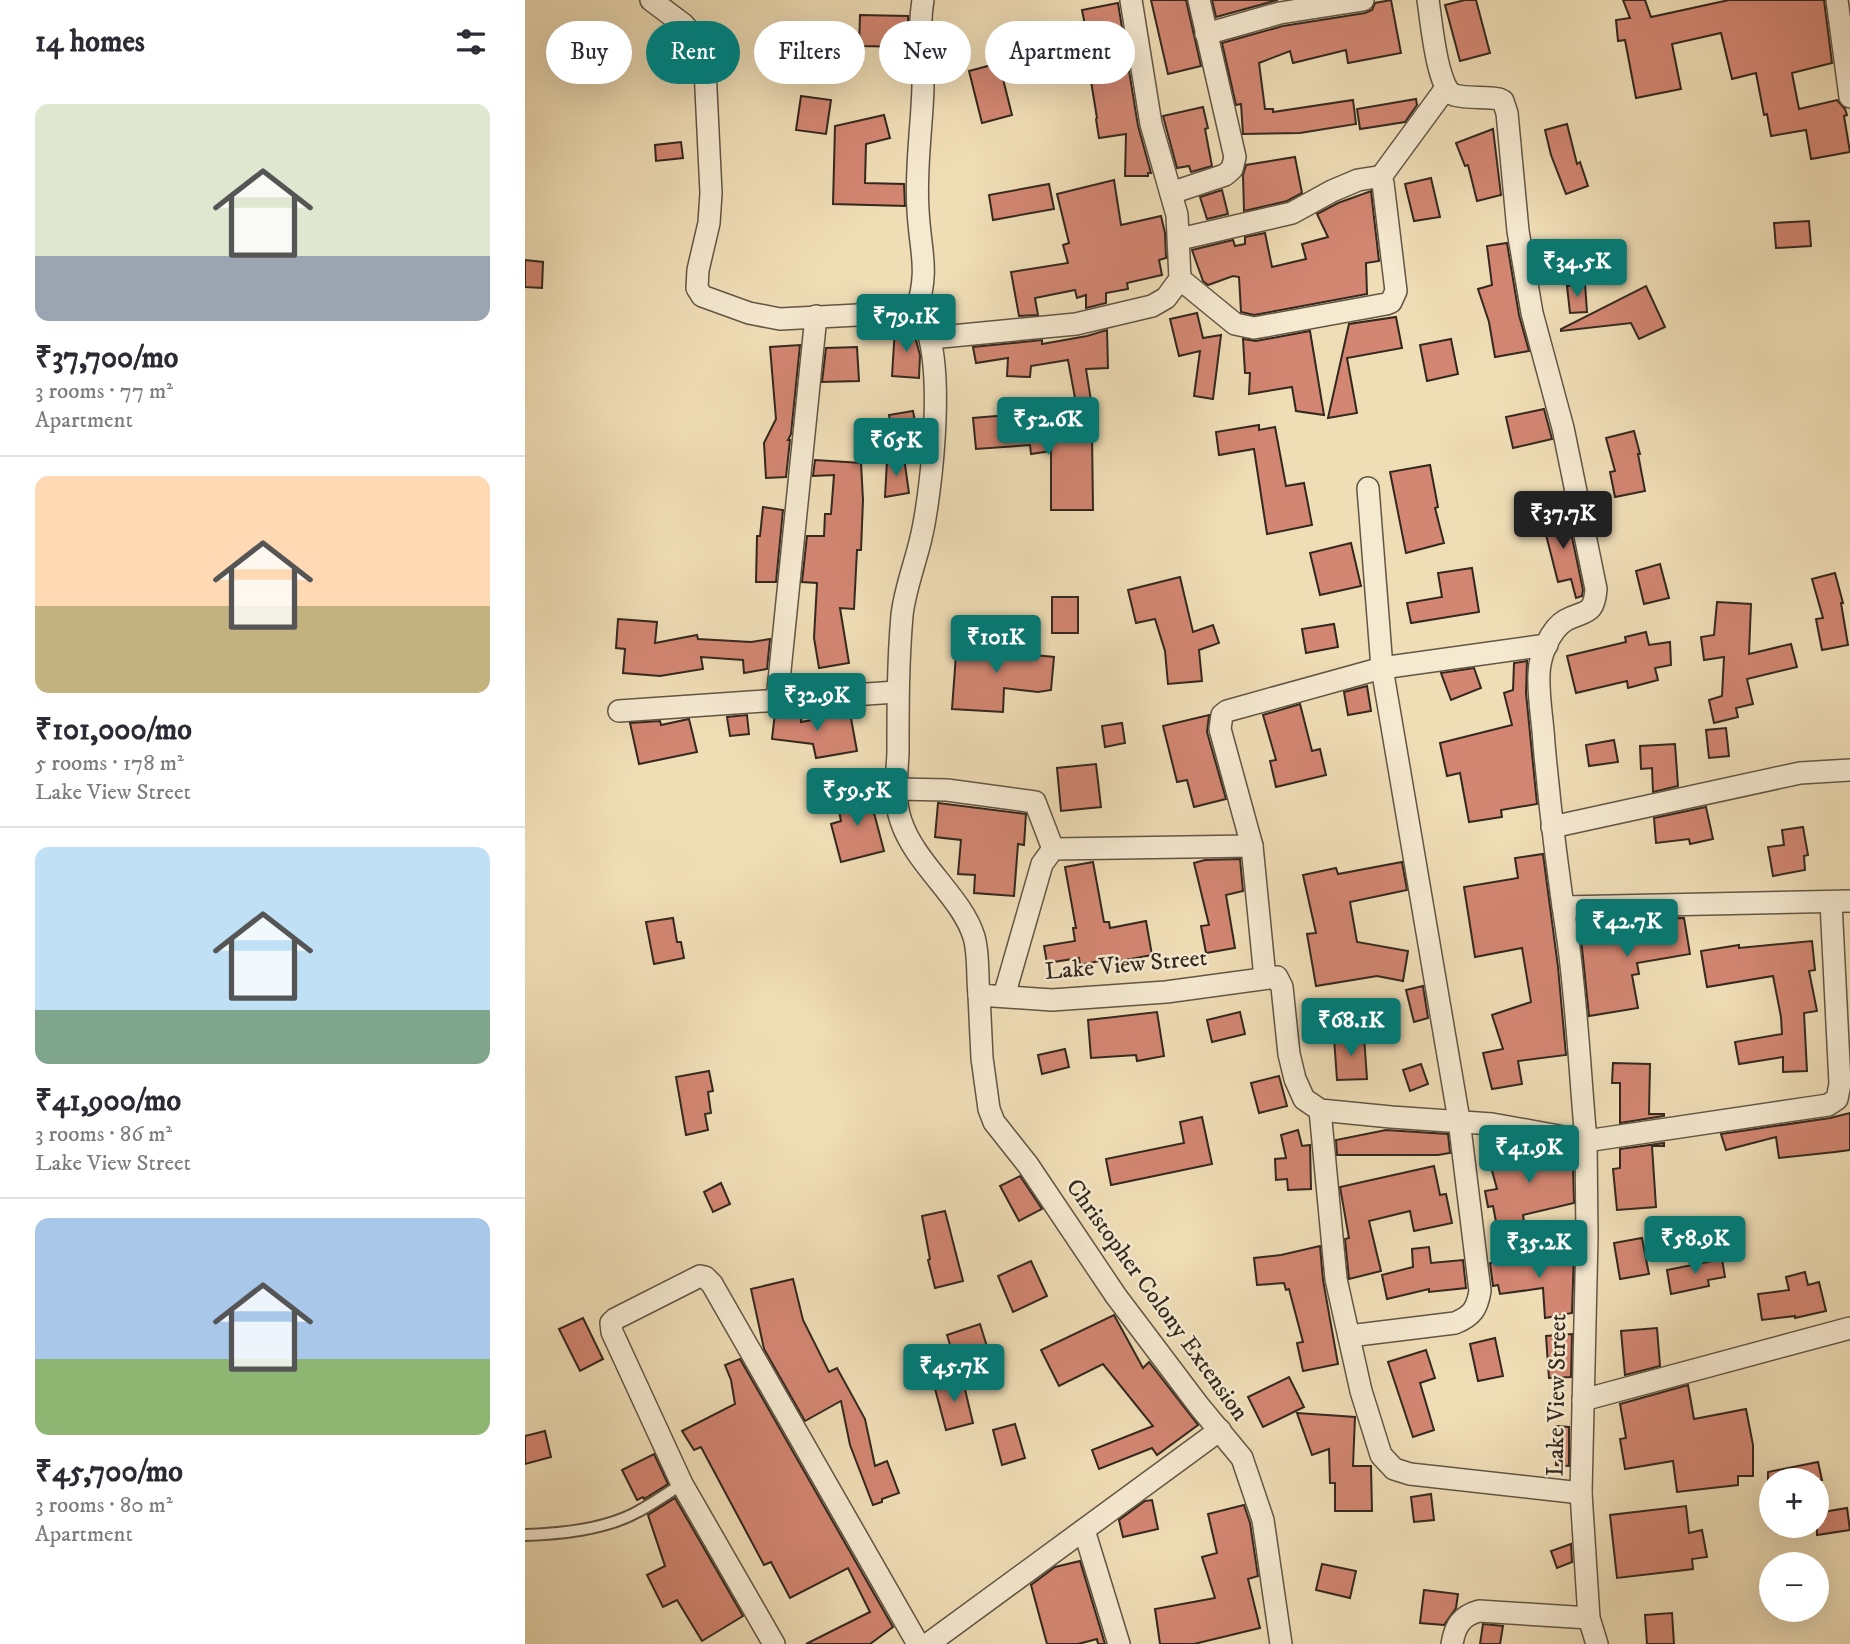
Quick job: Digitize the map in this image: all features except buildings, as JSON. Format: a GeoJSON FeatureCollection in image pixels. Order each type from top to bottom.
{"type":"FeatureCollection","features":[{"type":"Feature","properties":{"kind":"street"},"geometry":{"type":"LineString","coordinates":[[651,0],[683,24],[704,48],[711,193],[709,223],[698,270],[698,288],[702,296],[749,313],[780,319],[916,312],[922,317],[931,338],[936,423],[927,509],[904,603],[897,692],[897,789],[900,820],[920,858],[958,908],[974,937],[979,995]]}},
{"type":"Feature","properties":{"kind":"street"},"geometry":{"type":"LineString","coordinates":[[916,312],[923,289],[924,252],[918,211],[918,157],[923,85],[919,23],[923,0]]}},
{"type":"Feature","properties":{"kind":"street"},"geometry":{"type":"LineString","coordinates":[[1131,0],[1151,124],[1171,193],[1180,239],[1180,279],[1235,324],[1254,328],[1389,303],[1396,291],[1383,184],[1380,178]]}},
{"type":"Feature","properties":{"kind":"street"},"geometry":{"type":"LineString","coordinates":[[1171,193],[1226,175],[1232,169],[1235,157],[1199,0]]}},
{"type":"Feature","properties":{"kind":"street"},"geometry":{"type":"LineString","coordinates":[[1206,34],[1279,7],[1363,0]]}},
{"type":"Feature","properties":{"kind":"street"},"geometry":{"type":"LineString","coordinates":[[1428,0],[1440,75],[1446,88],[1454,95],[1499,99],[1507,113],[1518,231],[1532,313],[1563,428],[1596,589],[1595,600],[1585,614],[1560,624],[1546,645],[1382,668],[1227,711],[1222,715],[1220,729],[1252,846],[1265,978],[1277,977],[1281,981],[1289,1054],[1295,1079],[1304,1099],[1320,1110],[1459,1120],[1586,1141],[1828,1105],[1837,1099],[1840,1084],[1840,902],[1563,907]]}},
{"type":"Feature","properties":{"kind":"street"},"geometry":{"type":"LineString","coordinates":[[1836,0],[1850,97]]}},
{"type":"Feature","properties":{"kind":"street"},"geometry":{"type":"LineString","coordinates":[[1180,239],[1292,213],[1357,180],[1380,178],[1446,88]]}},
{"type":"Feature","properties":{"kind":"street"},"geometry":{"type":"LineString","coordinates":[[931,338],[1076,324],[1152,306],[1166,298],[1180,279]]}},
{"type":"Feature","properties":{"kind":"street"},"geometry":{"type":"LineString","coordinates":[[777,700],[816,316]]}},
{"type":"Feature","properties":{"kind":"street"},"geometry":{"type":"LineString","coordinates":[[1349,1336],[1455,1324],[1469,1318],[1477,1307],[1480,1291],[1459,1120],[1382,668],[1369,488]]}},
{"type":"Feature","properties":{"kind":"street","name":"Lake View Street"},"geometry":{"type":"LineString","coordinates":[[1546,645],[1539,676],[1552,827],[1573,978],[1586,1141],[1587,1237],[1581,1493],[1589,1618],[1597,1644]]}},
{"type":"Feature","properties":{"kind":"street"},"geometry":{"type":"LineString","coordinates":[[619,711],[897,692]]}},
{"type":"Feature","properties":{"kind":"street"},"geometry":{"type":"LineString","coordinates":[[1552,827],[1800,773],[1850,770]]}},
{"type":"Feature","properties":{"kind":"street"},"geometry":{"type":"LineString","coordinates":[[897,789],[947,790],[1035,802],[1053,849]]}},
{"type":"Feature","properties":{"kind":"street"},"geometry":{"type":"LineString","coordinates":[[1053,849],[1252,846]]}},
{"type":"Feature","properties":{"kind":"street"},"geometry":{"type":"LineString","coordinates":[[1004,996],[1042,864],[1053,849]]}},
{"type":"Feature","properties":{"kind":"street","name":"Lake View Street"},"geometry":{"type":"LineString","coordinates":[[979,995],[1052,1000],[1165,992],[1265,978]]}},
{"type":"Feature","properties":{"kind":"street","name":"Christopher Colony Extension"},"geometry":{"type":"LineString","coordinates":[[979,995],[982,1058],[991,1116],[1028,1165],[1116,1296],[1245,1465],[1263,1520],[1281,1644]]}},
{"type":"Feature","properties":{"kind":"street"},"geometry":{"type":"LineString","coordinates":[[1320,1110],[1336,1279],[1378,1449],[1384,1460],[1394,1469],[1410,1474],[1581,1493]]}},
{"type":"Feature","properties":{"kind":"street"},"geometry":{"type":"LineString","coordinates":[[774,1644],[682,1484],[612,1335],[611,1327],[615,1319],[694,1277],[702,1276],[712,1284],[918,1644]]}},
{"type":"Feature","properties":{"kind":"street"},"geometry":{"type":"LineString","coordinates":[[1583,1400],[1850,1328]]}},
{"type":"Feature","properties":{"kind":"street"},"geometry":{"type":"LineString","coordinates":[[928,1644],[1220,1430]]}},
{"type":"Feature","properties":{"kind":"street"},"geometry":{"type":"LineString","coordinates":[[1084,1530],[1119,1644]]}},
{"type":"Feature","properties":{"kind":"street"},"geometry":{"type":"LineString","coordinates":[[1452,1644],[1459,1621],[1467,1614],[1479,1611],[1589,1618]]}},
{"type":"Feature","properties":{"kind":"lane"},"geometry":{"type":"LineString","coordinates":[[525,1535],[606,1524],[637,1512],[682,1484]]}}]}
